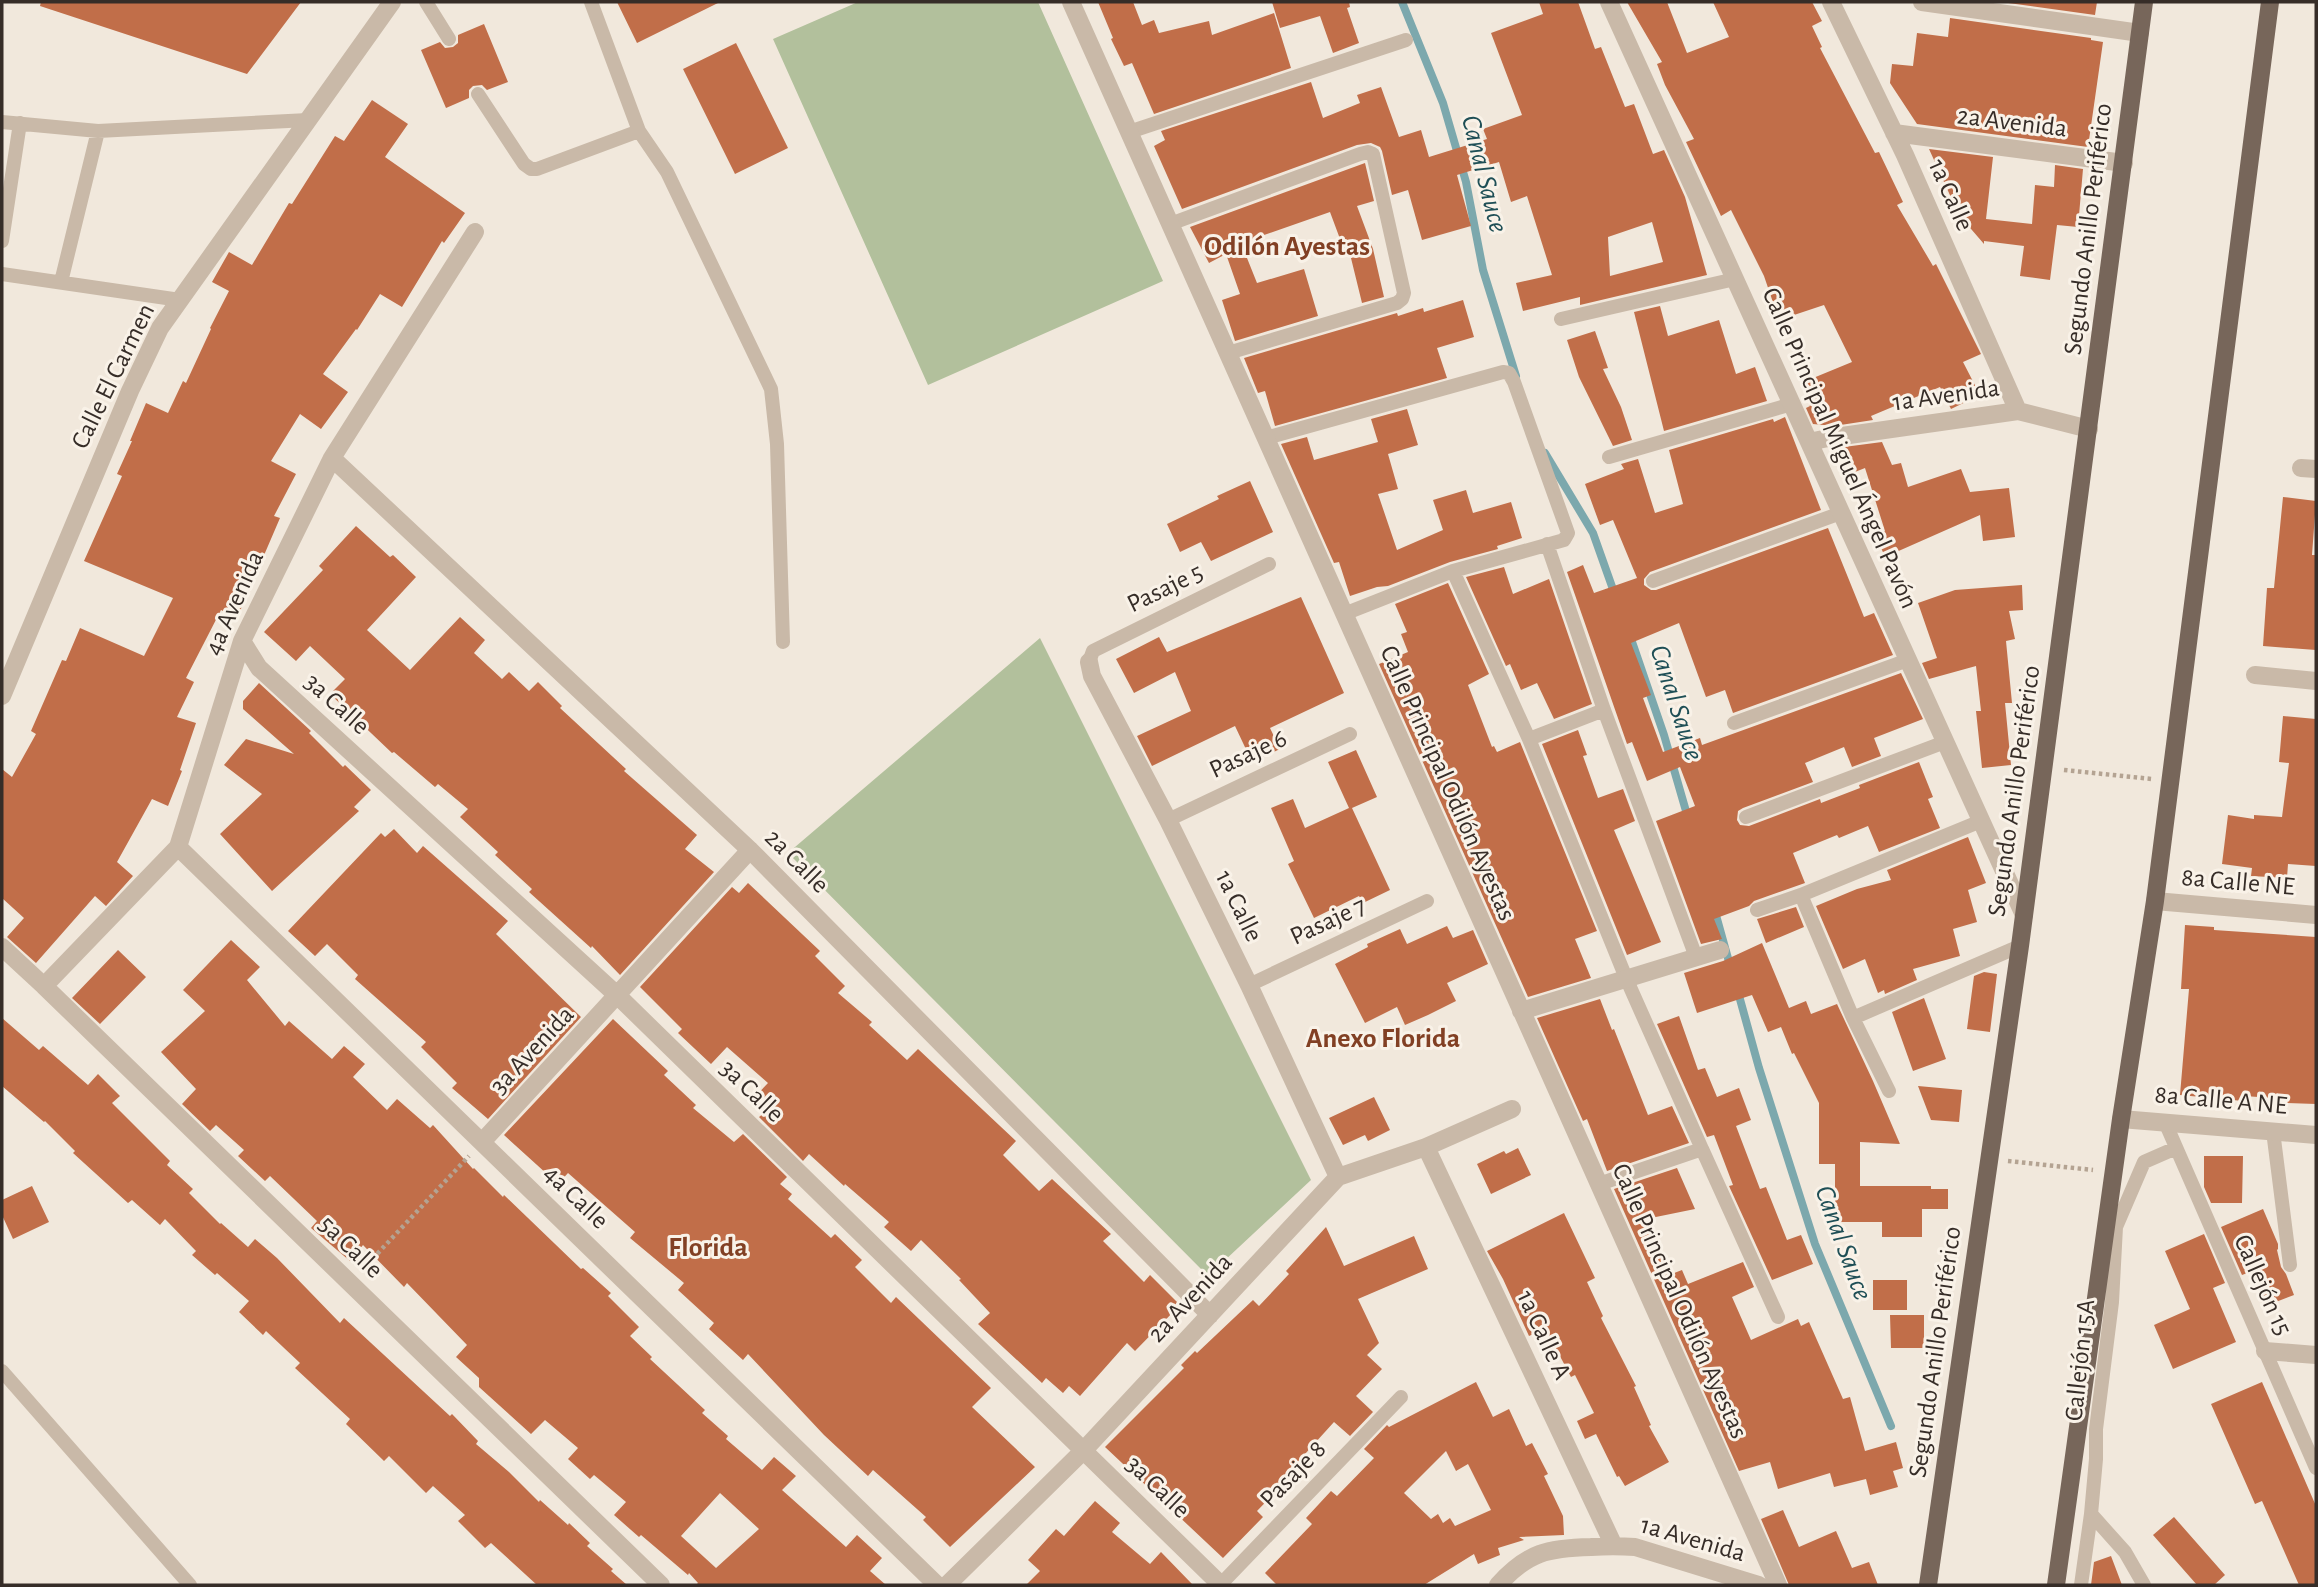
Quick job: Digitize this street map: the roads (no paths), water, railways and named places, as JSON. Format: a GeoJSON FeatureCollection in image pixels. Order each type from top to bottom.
{"type":"FeatureCollection","features":[{"type":"Feature","properties":{"kind":"main road","name":"Segundo Anillo Periférico"},"geometry":{"type":"LineString","coordinates":[[1928,1585],[2020,946],[2144,2]]}},
{"type":"Feature","properties":{"kind":"main road"},"geometry":{"type":"LineString","coordinates":[[2056,1585],[2121,1119],[2155,901],[2270,2]]}},
{"type":"Feature","properties":{"kind":"street","name":"Calle El Carmen"},"geometry":{"type":"LineString","coordinates":[[2,696],[130,391],[160,328],[392,2]]}},
{"type":"Feature","properties":{"kind":"street","name":"Calle Principal Odilón Ayestas"},"geometry":{"type":"LineString","coordinates":[[1071,2],[1778,1585]]}},
{"type":"Feature","properties":{"kind":"street","name":"Calle Principal Miguel Ángel Pavón"},"geometry":{"type":"LineString","coordinates":[[1609,2],[2024,915]]}},
{"type":"Feature","properties":{"kind":"street","name":"1a Calle"},"geometry":{"type":"LineString","coordinates":[[1830,2],[1894,132],[2018,411]]}},
{"type":"Feature","properties":{"kind":"street"},"geometry":{"type":"LineString","coordinates":[[1922,2],[2140,33]]}},
{"type":"Feature","properties":{"kind":"street","name":"2a Avenida"},"geometry":{"type":"LineString","coordinates":[[1894,132],[2124,163]]}},
{"type":"Feature","properties":{"kind":"street","name":"4a Avenida"},"geometry":{"type":"LineString","coordinates":[[44,986],[178,847],[242,641],[332,458],[475,232]]}},
{"type":"Feature","properties":{"kind":"street","name":"1a Avenida"},"geometry":{"type":"LineString","coordinates":[[1810,442],[2018,411],[2088,429]]}},
{"type":"Feature","properties":{"kind":"street","name":"2a Calle"},"geometry":{"type":"LineString","coordinates":[[332,458],[750,850],[1210,1315]]}},
{"type":"Feature","properties":{"kind":"street","name":"3a Calle"},"geometry":{"type":"LineString","coordinates":[[242,641],[259,668],[618,996],[1220,1585]]}},
{"type":"Feature","properties":{"kind":"street","name":"1a Calle"},"geometry":{"type":"LineString","coordinates":[[1089,662],[1092,676],[1168,820],[1249,985],[1338,1177]]}},
{"type":"Feature","properties":{"kind":"street"},"geometry":{"type":"LineString","coordinates":[[2255,675],[2316,681]]}},
{"type":"Feature","properties":{"kind":"street","name":"4a Calle"},"geometry":{"type":"LineString","coordinates":[[178,847],[937,1585]]}},
{"type":"Feature","properties":{"kind":"street","name":"3a Avenida"},"geometry":{"type":"LineString","coordinates":[[482,1142],[750,850]]}},
{"type":"Feature","properties":{"kind":"street","name":"8a Calle NE"},"geometry":{"type":"LineString","coordinates":[[2155,901],[2316,915]]}},
{"type":"Feature","properties":{"kind":"street","name":"5a Calle"},"geometry":{"type":"LineString","coordinates":[[2,947],[662,1585]]}},
{"type":"Feature","properties":{"kind":"street"},"geometry":{"type":"LineString","coordinates":[[1521,1011],[1720,950]]}},
{"type":"Feature","properties":{"kind":"street","name":"2a Avenida"},"geometry":{"type":"LineString","coordinates":[[947,1585],[1083,1451],[1338,1177],[1426,1147],[1512,1109]]}},
{"type":"Feature","properties":{"kind":"street","name":"8a Calle A NE"},"geometry":{"type":"LineString","coordinates":[[2121,1119],[2316,1135]]}},
{"type":"Feature","properties":{"kind":"street","name":"1a Calle A"},"geometry":{"type":"LineString","coordinates":[[1426,1147],[1614,1546]]}},
{"type":"Feature","properties":{"kind":"street"},"geometry":{"type":"LineString","coordinates":[[2265,1351],[2316,1355]]}},
{"type":"Feature","properties":{"kind":"street","name":"1a Avenida"},"geometry":{"type":"LineString","coordinates":[[1498,1585],[1525,1561],[1554,1548],[1614,1546],[1635,1547],[1759,1585]]}},
{"type":"Feature","properties":{"kind":"lane"},"geometry":{"type":"LineString","coordinates":[[426,2],[449,38]]}},
{"type":"Feature","properties":{"kind":"lane"},"geometry":{"type":"LineString","coordinates":[[591,2],[639,131],[667,172],[771,389],[777,444],[783,642]]}},
{"type":"Feature","properties":{"kind":"lane"},"geometry":{"type":"LineString","coordinates":[[1129,132],[1406,40]]}},
{"type":"Feature","properties":{"kind":"lane"},"geometry":{"type":"LineString","coordinates":[[478,94],[524,164],[531,169],[639,131]]}},
{"type":"Feature","properties":{"kind":"lane"},"geometry":{"type":"LineString","coordinates":[[2,121],[98,131],[308,120]]}},
{"type":"Feature","properties":{"kind":"lane"},"geometry":{"type":"LineString","coordinates":[[2,241],[20,123]]}},
{"type":"Feature","properties":{"kind":"lane"},"geometry":{"type":"LineString","coordinates":[[61,282],[98,131]]}},
{"type":"Feature","properties":{"kind":"lane"},"geometry":{"type":"LineString","coordinates":[[1170,223],[1360,154],[1373,154],[1404,293],[1402,299],[1397,303],[1228,353]]}},
{"type":"Feature","properties":{"kind":"lane"},"geometry":{"type":"LineString","coordinates":[[2,274],[180,300]]}},
{"type":"Feature","properties":{"kind":"lane"},"geometry":{"type":"LineString","coordinates":[[1561,319],[1735,279]]}},
{"type":"Feature","properties":{"kind":"lane"},"geometry":{"type":"LineString","coordinates":[[1266,438],[1503,372],[1509,373],[1568,533],[1564,540],[1453,572],[1345,614]]}},
{"type":"Feature","properties":{"kind":"lane"},"geometry":{"type":"LineString","coordinates":[[1609,457],[1792,404]]}},
{"type":"Feature","properties":{"kind":"lane"},"geometry":{"type":"LineString","coordinates":[[1654,581],[1842,513]]}},
{"type":"Feature","properties":{"kind":"lane"},"geometry":{"type":"LineString","coordinates":[[1547,544],[1604,710],[1696,957]]}},
{"type":"Feature","properties":{"kind":"lane","name":"Pasaje 5"},"geometry":{"type":"LineString","coordinates":[[1089,662],[1093,651],[1269,564]]}},
{"type":"Feature","properties":{"kind":"lane"},"geometry":{"type":"LineString","coordinates":[[1453,572],[1529,739],[1626,978],[1778,1317]]}},
{"type":"Feature","properties":{"kind":"lane"},"geometry":{"type":"LineString","coordinates":[[1734,723],[1908,660]]}},
{"type":"Feature","properties":{"kind":"lane"},"geometry":{"type":"LineString","coordinates":[[1529,739],[1604,710]]}},
{"type":"Feature","properties":{"kind":"lane","name":"Pasaje 6"},"geometry":{"type":"LineString","coordinates":[[1168,820],[1350,734]]}},
{"type":"Feature","properties":{"kind":"lane"},"geometry":{"type":"LineString","coordinates":[[1746,817],[1945,742]]}},
{"type":"Feature","properties":{"kind":"lane"},"geometry":{"type":"LineString","coordinates":[[1757,910],[1801,895],[1981,821]]}},
{"type":"Feature","properties":{"kind":"lane"},"geometry":{"type":"LineString","coordinates":[[1801,895],[1853,1018],[1889,1091]]}},
{"type":"Feature","properties":{"kind":"lane","name":"Pasaje 7"},"geometry":{"type":"LineString","coordinates":[[1249,985],[1427,901]]}},
{"type":"Feature","properties":{"kind":"lane"},"geometry":{"type":"LineString","coordinates":[[1853,1018],[2020,946]]}},
{"type":"Feature","properties":{"kind":"lane","name":"Callejón 15"},"geometry":{"type":"LineString","coordinates":[[2165,1122],[2316,1468]]}},
{"type":"Feature","properties":{"kind":"lane"},"geometry":{"type":"LineString","coordinates":[[2273,1131],[2290,1265]]}},
{"type":"Feature","properties":{"kind":"lane","name":"Callejón 15A"},"geometry":{"type":"LineString","coordinates":[[2081,1585],[2091,1514],[2096,1429],[2112,1302],[2116,1227],[2144,1162],[2176,1148]]}},
{"type":"Feature","properties":{"kind":"lane"},"geometry":{"type":"LineString","coordinates":[[1599,1184],[1702,1149]]}},
{"type":"Feature","properties":{"kind":"lane"},"geometry":{"type":"LineString","coordinates":[[2,1371],[190,1585]]}},
{"type":"Feature","properties":{"kind":"lane","name":"Pasaje 8"},"geometry":{"type":"LineString","coordinates":[[1220,1585],[1402,1397]]}},
{"type":"Feature","properties":{"kind":"lane"},"geometry":{"type":"LineString","coordinates":[[2091,1514],[2125,1552],[2144,1585]]}},
{"type":"Feature","properties":{"kind":"waterway","name":"Canal Sauce"},"geometry":{"type":"LineString","coordinates":[[1402,2],[1443,103],[1466,182],[1483,270],[1516,376]]}},
{"type":"Feature","properties":{"kind":"waterway","name":"Canal Sauce"},"geometry":{"type":"LineString","coordinates":[[1545,453],[1593,533],[1615,595]]}},
{"type":"Feature","properties":{"kind":"waterway","name":"Canal Sauce"},"geometry":{"type":"LineString","coordinates":[[1629,633],[1664,735],[1688,818]]}},
{"type":"Feature","properties":{"kind":"waterway","name":"Canal Sauce"},"geometry":{"type":"LineString","coordinates":[[1714,908],[1731,969]]}},
{"type":"Feature","properties":{"kind":"waterway","name":"Canal Sauce"},"geometry":{"type":"LineString","coordinates":[[1738,992],[1759,1068],[1815,1244],[1891,1426]]}},
{"type":"Feature","properties":{"kind":"district","name":"Odilón Ayestas"},"geometry":{"type":"Point","coordinates":[1287,247]}},
{"type":"Feature","properties":{"kind":"district","name":"Anexo Florida"},"geometry":{"type":"Point","coordinates":[1383,1039]}},
{"type":"Feature","properties":{"kind":"district","name":"Florida"},"geometry":{"type":"Point","coordinates":[708,1248]}}]}
